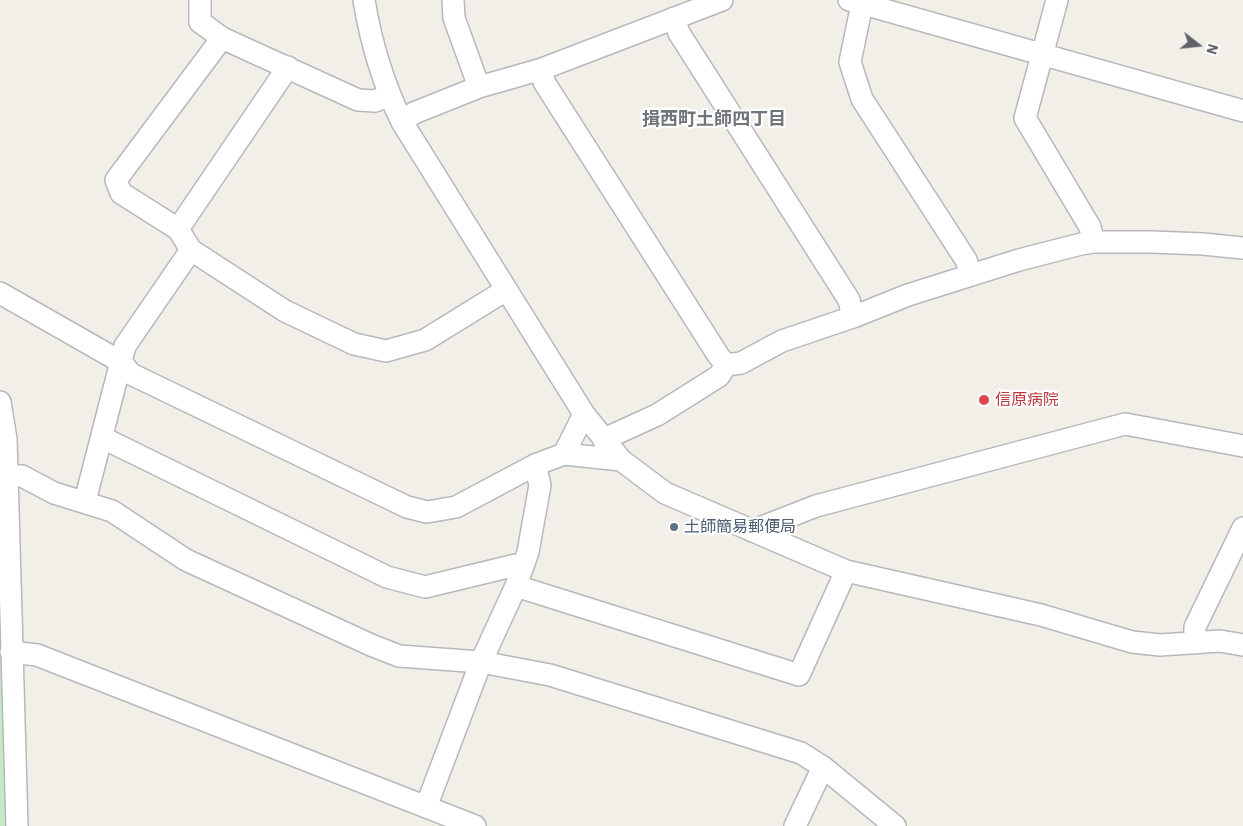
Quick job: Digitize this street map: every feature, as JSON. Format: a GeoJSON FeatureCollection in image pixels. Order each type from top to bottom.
{"type":"FeatureCollection","features":[{"type":"Feature","properties":{"kind":"street"},"geometry":{"type":"LineString","coordinates":[[200,0],[200,22],[222,38],[358,100],[375,102],[389,95]]}},
{"type":"Feature","properties":{"kind":"street"},"geometry":{"type":"LineString","coordinates":[[364,0],[374,51],[389,95],[402,122],[584,414],[621,460],[666,493],[846,571],[1041,615],[1132,642],[1160,645],[1220,641],[1243,644]]}},
{"type":"Feature","properties":{"kind":"street"},"geometry":{"type":"LineString","coordinates":[[453,0],[454,18],[479,87]]}},
{"type":"Feature","properties":{"kind":"street"},"geometry":{"type":"LineString","coordinates":[[402,122],[414,113],[479,87],[542,70],[722,0]]}},
{"type":"Feature","properties":{"kind":"street"},"geometry":{"type":"LineString","coordinates":[[1058,0],[1025,118],[1090,227],[1094,242]]}},
{"type":"Feature","properties":{"kind":"street"},"geometry":{"type":"LineString","coordinates":[[971,274],[966,260],[862,99],[850,62],[856,2],[1243,111]]}},
{"type":"Feature","properties":{"kind":"street"},"geometry":{"type":"LineString","coordinates":[[674,18],[679,33],[849,300],[853,317]]}},
{"type":"Feature","properties":{"kind":"street"},"geometry":{"type":"LineString","coordinates":[[222,38],[116,180],[121,193],[178,229],[191,250],[285,311],[354,344],[386,351],[425,340],[506,290]]}},
{"type":"Feature","properties":{"kind":"street"},"geometry":{"type":"LineString","coordinates":[[178,229],[288,67]]}},
{"type":"Feature","properties":{"kind":"street"},"geometry":{"type":"LineString","coordinates":[[542,70],[544,82],[726,365]]}},
{"type":"Feature","properties":{"kind":"street"},"geometry":{"type":"LineString","coordinates":[[604,441],[612,435],[657,415],[719,376],[726,365],[741,362],[782,341],[971,274],[1018,260],[1094,242],[1203,244],[1243,248]]}},
{"type":"Feature","properties":{"kind":"street"},"geometry":{"type":"LineString","coordinates":[[85,501],[126,346],[191,250]]}},
{"type":"Feature","properties":{"kind":"street"},"geometry":{"type":"LineString","coordinates":[[0,293],[121,362],[131,374],[407,507],[427,512],[456,506],[535,465],[564,454],[621,460]]}},
{"type":"Feature","properties":{"kind":"street"},"geometry":{"type":"LineString","coordinates":[[0,402],[6,439],[16,826]]}},
{"type":"Feature","properties":{"kind":"street"},"geometry":{"type":"LineString","coordinates":[[564,454],[584,414]]}},
{"type":"Feature","properties":{"kind":"street"},"geometry":{"type":"LineString","coordinates":[[752,531],[816,506],[1125,424],[1243,446]]}},
{"type":"Feature","properties":{"kind":"street"},"geometry":{"type":"LineString","coordinates":[[103,438],[387,577],[425,588],[516,565],[523,566]]}},
{"type":"Feature","properties":{"kind":"street"},"geometry":{"type":"LineString","coordinates":[[426,807],[481,662],[516,586],[528,552],[540,485],[535,465]]}},
{"type":"Feature","properties":{"kind":"street"},"geometry":{"type":"LineString","coordinates":[[7,476],[22,476],[54,493],[85,501],[112,511],[186,560],[399,656],[481,662],[550,675],[801,754],[823,767],[895,826]]}},
{"type":"Feature","properties":{"kind":"street"},"geometry":{"type":"LineString","coordinates":[[1195,643],[1195,627],[1243,528]]}},
{"type":"Feature","properties":{"kind":"street"},"geometry":{"type":"LineString","coordinates":[[516,586],[799,675],[846,571]]}},
{"type":"Feature","properties":{"kind":"street"},"geometry":{"type":"LineString","coordinates":[[11,652],[37,656],[475,826]]}},
{"type":"Feature","properties":{"kind":"street"},"geometry":{"type":"LineString","coordinates":[[794,826],[823,767]]}},
{"type":"Feature","properties":{"kind":"green space"},"geometry":{"type":"Polygon","coordinates":[[[0,514],[7,826],[0,826],[0,514]]]}},
{"type":"Feature","properties":{"kind":"place","name":"信原病院"},"geometry":{"type":"Point","coordinates":[984,400]}},
{"type":"Feature","properties":{"kind":"place","name":"土師簡易郵便局"},"geometry":{"type":"Point","coordinates":[674,527]}},
{"type":"Feature","properties":{"kind":"district","name":"揖西町土師四丁目"},"geometry":{"type":"Point","coordinates":[714,120]}}]}
